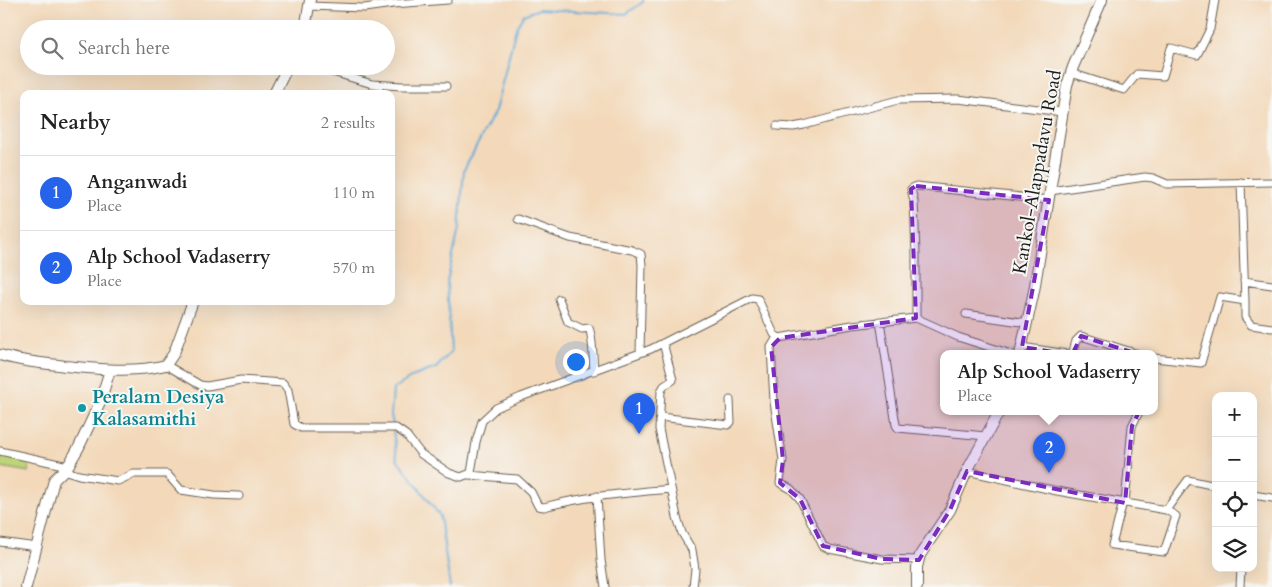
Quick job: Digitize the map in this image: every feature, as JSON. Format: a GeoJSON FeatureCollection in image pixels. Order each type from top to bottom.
{"type":"FeatureCollection","features":[{"type":"Feature","properties":{"kind":"main road","name":"Kankol-Alappadavu Road"},"geometry":{"type":"LineString","coordinates":[[1021,350],[1028,323],[1050,196],[1062,112],[1071,73],[1102,0]]}},
{"type":"Feature","properties":{"kind":"main road"},"geometry":{"type":"LineString","coordinates":[[306,20],[309,3]]}},
{"type":"Feature","properties":{"kind":"main road"},"geometry":{"type":"LineString","coordinates":[[276,90],[284,75]]}},
{"type":"Feature","properties":{"kind":"main road"},"geometry":{"type":"LineString","coordinates":[[0,355],[19,361],[110,370],[155,368],[166,365],[174,353],[192,305]]}},
{"type":"Feature","properties":{"kind":"main road"},"geometry":{"type":"LineString","coordinates":[[26,587],[54,480],[66,468],[100,402],[110,370]]}},
{"type":"Feature","properties":{"kind":"main road"},"geometry":{"type":"LineString","coordinates":[[917,587],[920,555],[950,510],[967,471],[996,415]]}},
{"type":"Feature","properties":{"kind":"street"},"geometry":{"type":"LineString","coordinates":[[309,3],[364,8],[448,0]]}},
{"type":"Feature","properties":{"kind":"street"},"geometry":{"type":"LineString","coordinates":[[1071,73],[1124,90],[1137,74],[1162,76],[1171,48],[1197,55],[1210,29],[1215,0]]}},
{"type":"Feature","properties":{"kind":"street"},"geometry":{"type":"LineString","coordinates":[[342,75],[372,84],[446,86]]}},
{"type":"Feature","properties":{"kind":"street"},"geometry":{"type":"LineString","coordinates":[[777,126],[793,127],[804,125],[898,100],[958,99],[1062,112]]}},
{"type":"Feature","properties":{"kind":"street"},"geometry":{"type":"LineString","coordinates":[[916,318],[914,201],[911,189],[916,186],[1050,196],[1145,177],[1167,184],[1272,182]]}},
{"type":"Feature","properties":{"kind":"street"},"geometry":{"type":"LineString","coordinates":[[1242,182],[1245,317],[1251,325],[1272,328]]}},
{"type":"Feature","properties":{"kind":"street"},"geometry":{"type":"LineString","coordinates":[[518,219],[570,238],[632,250],[641,254],[640,353]]}},
{"type":"Feature","properties":{"kind":"street"},"geometry":{"type":"LineString","coordinates":[[1244,281],[1272,285]]}},
{"type":"Feature","properties":{"kind":"street"},"geometry":{"type":"LineString","coordinates":[[1158,358],[1201,363],[1220,297],[1245,301]]}},
{"type":"Feature","properties":{"kind":"street"},"geometry":{"type":"LineString","coordinates":[[469,475],[474,465],[476,442],[482,421],[496,408],[640,353],[752,298],[758,300],[774,334],[781,338],[880,321],[916,318],[958,337],[999,350]]}},
{"type":"Feature","properties":{"kind":"street"},"geometry":{"type":"LineString","coordinates":[[559,299],[568,322],[582,329],[589,328],[592,334],[594,371]]}},
{"type":"Feature","properties":{"kind":"street"},"geometry":{"type":"LineString","coordinates":[[966,314],[1028,323]]}},
{"type":"Feature","properties":{"kind":"street"},"geometry":{"type":"LineString","coordinates":[[880,321],[898,428],[986,436]]}},
{"type":"Feature","properties":{"kind":"street"},"geometry":{"type":"LineString","coordinates":[[1073,350],[1076,341],[1081,336],[1125,350]]}},
{"type":"Feature","properties":{"kind":"street"},"geometry":{"type":"LineString","coordinates":[[777,337],[771,347],[774,402],[783,460],[780,483],[791,489],[800,499],[823,546],[882,559],[919,560]]}},
{"type":"Feature","properties":{"kind":"street"},"geometry":{"type":"LineString","coordinates":[[663,343],[673,380],[664,386],[661,391],[659,430],[682,533],[692,550],[695,569],[693,587]]}},
{"type":"Feature","properties":{"kind":"street"},"geometry":{"type":"LineString","coordinates":[[166,365],[200,385],[207,386],[241,380],[282,383],[288,390],[294,424],[301,428],[393,428],[406,436],[421,454],[449,473],[461,477],[469,475],[517,479],[531,492],[538,506],[544,507],[597,496],[671,489]]}},
{"type":"Feature","properties":{"kind":"street"},"geometry":{"type":"LineString","coordinates":[[660,418],[728,425],[731,422],[730,400]]}},
{"type":"Feature","properties":{"kind":"street"},"geometry":{"type":"LineString","coordinates":[[967,471],[1057,492],[1124,502],[1166,510],[1176,516],[1164,552],[1112,545],[1124,502],[1132,426],[1138,415]]}},
{"type":"Feature","properties":{"kind":"street"},"geometry":{"type":"LineString","coordinates":[[0,451],[66,468],[98,479],[118,481],[133,474],[168,474],[181,490],[214,495],[239,496]]}},
{"type":"Feature","properties":{"kind":"street"},"geometry":{"type":"LineString","coordinates":[[1166,510],[1188,480],[1212,485]]}},
{"type":"Feature","properties":{"kind":"street"},"geometry":{"type":"LineString","coordinates":[[1257,495],[1272,498]]}},
{"type":"Feature","properties":{"kind":"street"},"geometry":{"type":"LineString","coordinates":[[597,496],[601,560],[605,587]]}},
{"type":"Feature","properties":{"kind":"street"},"geometry":{"type":"LineString","coordinates":[[0,542],[36,547]]}},
{"type":"Feature","properties":{"kind":"street"},"geometry":{"type":"LineString","coordinates":[[1240,587],[1241,572]]}},
{"type":"Feature","properties":{"kind":"highlighted area"},"geometry":{"type":"Polygon","coordinates":[[[916,186],[1049,200],[1022,347],[1072,355],[1081,336],[1150,358],[1141,408],[1132,426],[1125,503],[967,471],[950,510],[919,560],[882,559],[823,546],[800,499],[780,483],[783,460],[771,347],[780,338],[916,318],[911,189],[916,186]]]}},
{"type":"Feature","properties":{"kind":"green space"},"geometry":{"type":"Polygon","coordinates":[[[1,455],[30,461],[29,472],[0,467],[1,455]]]}},
{"type":"Feature","properties":{"kind":"waterway"},"geometry":{"type":"LineString","coordinates":[[393,425],[391,415],[393,389],[414,376],[436,368],[451,352],[447,282],[459,229],[464,170],[495,111],[516,28],[523,15],[539,9],[626,14],[643,2],[643,0]]}},
{"type":"Feature","properties":{"kind":"waterway"},"geometry":{"type":"LineString","coordinates":[[393,430],[397,459],[440,516],[450,587]]}},
{"type":"Feature","properties":{"kind":"place","name":"Peralam Desiya Kalasamithi"},"geometry":{"type":"Point","coordinates":[82,408]}},
{"type":"Feature","properties":{"kind":"place","name":"Anganwadi"},"geometry":{"type":"Point","coordinates":[639,434]}},
{"type":"Feature","properties":{"kind":"place","name":"Alp School Vadaserry"},"geometry":{"type":"Point","coordinates":[1049,473]}}]}
